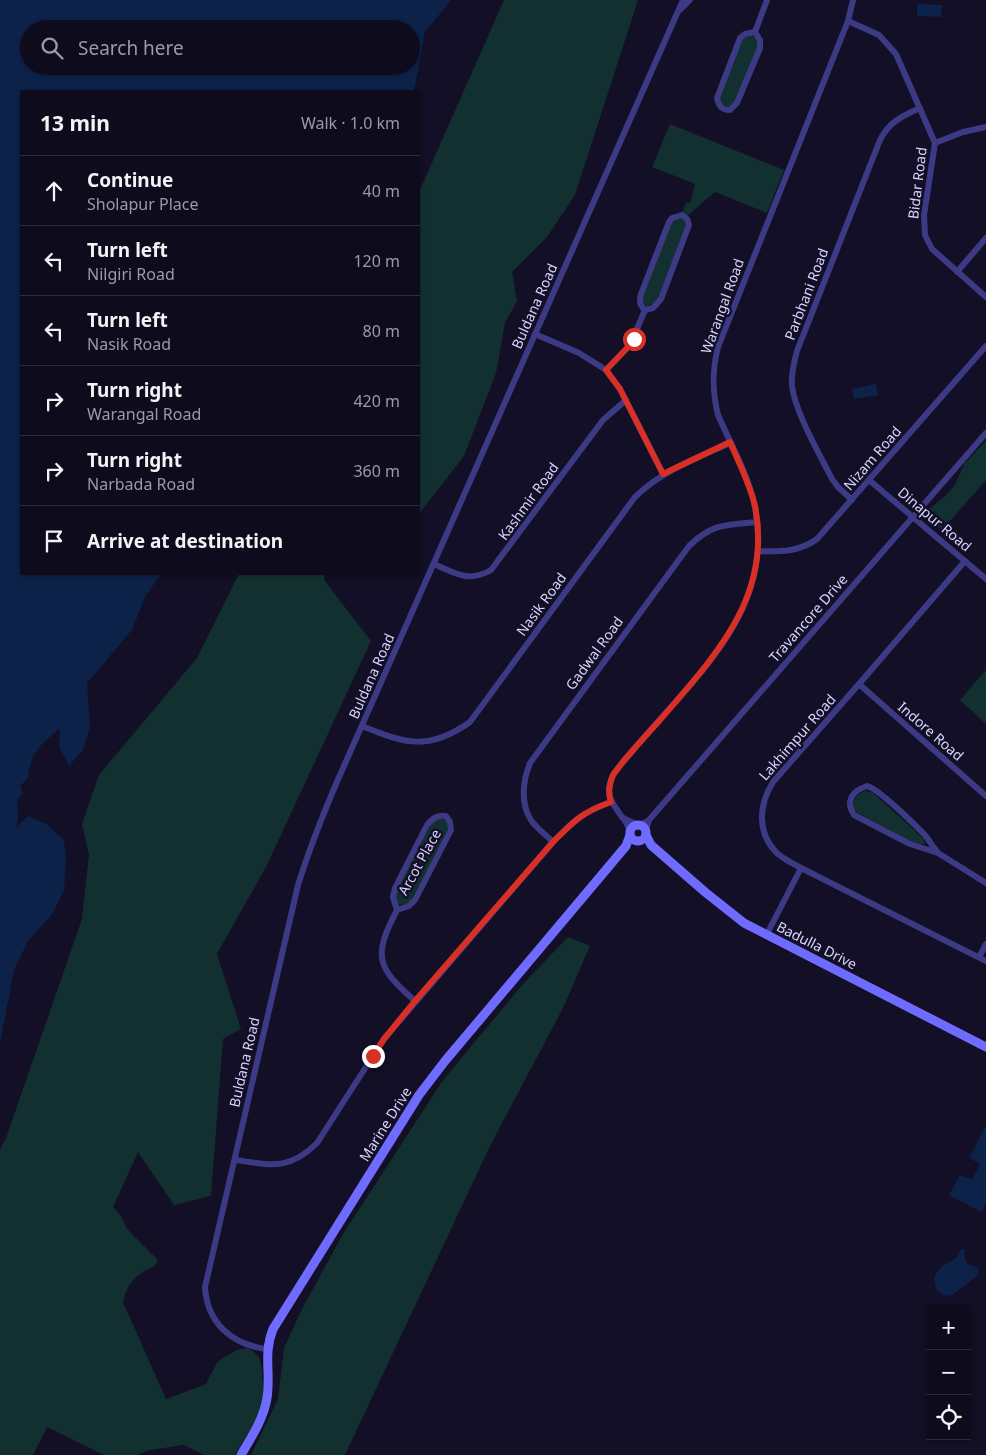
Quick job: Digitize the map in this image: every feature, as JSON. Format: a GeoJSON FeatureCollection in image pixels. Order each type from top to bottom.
{"type":"FeatureCollection","features":[{"type":"Feature","properties":{"kind":"street","name":"Buldana Road"},"geometry":{"type":"LineString","coordinates":[[267,1349],[243,1342],[219,1326],[213,1318],[206,1296],[207,1279],[298,885],[312,842],[362,726],[683,0]]}},
{"type":"Feature","properties":{"kind":"street","name":"Buldana Road"},"geometry":{"type":"LineString","coordinates":[[677,14],[690,0]]}},
{"type":"Feature","properties":{"kind":"street"},"geometry":{"type":"LineString","coordinates":[[754,32],[767,0]]}},
{"type":"Feature","properties":{"kind":"street","name":"Warangal Road"},"geometry":{"type":"LineString","coordinates":[[611,802],[610,783],[619,767],[704,668],[731,632],[751,589],[758,551],[757,522],[752,493],[718,415],[712,376],[718,347],[848,21],[853,0]]}},
{"type":"Feature","properties":{"kind":"street","name":"Bidar Road"},"geometry":{"type":"LineString","coordinates":[[848,21],[879,35],[896,54],[935,143],[924,215],[925,235],[932,249],[986,297]]}},
{"type":"Feature","properties":{"kind":"street"},"geometry":{"type":"LineString","coordinates":[[754,32],[760,40],[760,48],[737,104],[730,110],[724,110],[720,107],[717,98],[740,38],[745,34],[754,32]]}},
{"type":"Feature","properties":{"kind":"street","name":"Parbhani Road"},"geometry":{"type":"LineString","coordinates":[[852,500],[832,479],[800,412],[792,386],[793,364],[880,140],[889,125],[920,108]]}},
{"type":"Feature","properties":{"kind":"street"},"geometry":{"type":"LineString","coordinates":[[935,143],[963,132],[986,127]]}},
{"type":"Feature","properties":{"kind":"street"},"geometry":{"type":"LineString","coordinates":[[682,216],[689,225],[661,300],[653,308],[645,310],[640,302],[640,294],[669,222],[672,218],[682,216]]}},
{"type":"Feature","properties":{"kind":"street"},"geometry":{"type":"LineString","coordinates":[[957,272],[986,238]]}},
{"type":"Feature","properties":{"kind":"street"},"geometry":{"type":"LineString","coordinates":[[606,370],[630,345],[645,310]]}},
{"type":"Feature","properties":{"kind":"street"},"geometry":{"type":"LineString","coordinates":[[535,334],[579,353],[606,370],[626,400],[663,474]]}},
{"type":"Feature","properties":{"kind":"street","name":"Nizam Road"},"geometry":{"type":"LineString","coordinates":[[758,551],[786,551],[807,546],[818,539],[986,346]]}},
{"type":"Feature","properties":{"kind":"street","name":"Kashmir Road"},"geometry":{"type":"LineString","coordinates":[[434,564],[468,577],[484,575],[491,570],[603,420],[626,400]]}},
{"type":"Feature","properties":{"kind":"street","name":"Travancore Drive"},"geometry":{"type":"LineString","coordinates":[[638,833],[986,433]]}},
{"type":"Feature","properties":{"kind":"street","name":"Nasik Road"},"geometry":{"type":"LineString","coordinates":[[362,726],[399,740],[417,742],[445,737],[470,722],[628,505],[642,490],[663,474],[730,442]]}},
{"type":"Feature","properties":{"kind":"street","name":"Dinapur Road"},"geometry":{"type":"LineString","coordinates":[[869,480],[986,579]]}},
{"type":"Feature","properties":{"kind":"street","name":"Gadwal Road"},"geometry":{"type":"LineString","coordinates":[[553,842],[531,820],[525,806],[524,785],[530,763],[689,546],[701,534],[714,528],[757,522]]}},
{"type":"Feature","properties":{"kind":"street","name":"Lakhimpur Road"},"geometry":{"type":"LineString","coordinates":[[965,560],[773,782],[763,801],[761,812],[765,835],[775,851],[801,868],[986,961]]}},
{"type":"Feature","properties":{"kind":"street","name":"Indore Road"},"geometry":{"type":"LineString","coordinates":[[859,684],[986,796]]}},
{"type":"Feature","properties":{"kind":"street"},"geometry":{"type":"LineString","coordinates":[[938,853],[924,834],[875,790],[867,786],[854,793],[850,805],[854,815],[910,844],[938,853],[986,883]]}},
{"type":"Feature","properties":{"kind":"street"},"geometry":{"type":"LineString","coordinates":[[235,1160],[267,1165],[283,1164],[295,1160],[308,1152],[317,1142],[384,1039],[553,842],[578,818],[587,811],[611,802],[638,833]]}},
{"type":"Feature","properties":{"kind":"street","name":"Arcot Place"},"geometry":{"type":"LineString","coordinates":[[397,910],[409,906],[415,900],[451,830],[450,822],[446,816],[440,815],[427,825],[395,888],[393,897],[397,910],[382,944],[383,962],[390,978],[415,1001]]}},
{"type":"Feature","properties":{"kind":"street"},"geometry":{"type":"LineString","coordinates":[[623,818],[638,833]]}},
{"type":"Feature","properties":{"kind":"street","name":"Badulla Drive"},"geometry":{"type":"LineString","coordinates":[[638,833],[728,912],[986,1047]]}},
{"type":"Feature","properties":{"kind":"street","name":"Marine Drive"},"geometry":{"type":"LineString","coordinates":[[241,1455],[263,1414],[267,1401],[267,1349],[271,1334],[419,1095],[445,1060],[638,833]]}},
{"type":"Feature","properties":{"kind":"street"},"geometry":{"type":"LineString","coordinates":[[767,934],[801,868]]}},
{"type":"Feature","properties":{"kind":"street"},"geometry":{"type":"LineString","coordinates":[[979,958],[986,944]]}},
{"type":"Feature","properties":{"kind":"green space"},"geometry":{"type":"Polygon","coordinates":[[[504,0],[638,0],[575,195],[547,237],[512,272],[517,301],[505,323],[496,373],[464,456],[420,513],[420,190],[504,0]]]}},
{"type":"Feature","properties":{"kind":"green space"},"geometry":{"type":"Polygon","coordinates":[[[751,35],[757,38],[759,44],[738,98],[731,107],[722,106],[719,97],[742,39],[751,35]]]}},
{"type":"Feature","properties":{"kind":"green space"},"geometry":{"type":"Polygon","coordinates":[[[670,124],[784,170],[767,213],[715,192],[687,216],[682,213],[686,203],[690,203],[695,184],[652,167],[670,124]]]}},
{"type":"Feature","properties":{"kind":"green space"},"geometry":{"type":"Polygon","coordinates":[[[684,218],[686,226],[660,295],[653,304],[646,306],[642,302],[644,289],[673,219],[684,218]]]}},
{"type":"Feature","properties":{"kind":"green space"},"geometry":{"type":"Polygon","coordinates":[[[986,441],[986,480],[942,530],[927,515],[927,511],[955,485],[964,464],[986,441]]]}},
{"type":"Feature","properties":{"kind":"green space"},"geometry":{"type":"Polygon","coordinates":[[[238,575],[325,575],[324,580],[371,641],[267,865],[217,954],[241,1029],[223,1039],[211,1196],[174,1205],[138,1152],[113,1207],[121,1216],[127,1229],[158,1260],[153,1266],[132,1281],[123,1302],[166,1399],[206,1384],[218,1361],[237,1350],[247,1348],[255,1353],[261,1363],[263,1399],[251,1428],[235,1455],[204,1455],[184,1445],[150,1450],[137,1455],[104,1455],[47,1427],[33,1455],[0,1455],[0,1149],[6,1138],[82,919],[89,855],[82,824],[99,775],[197,658],[238,575]]]}},
{"type":"Feature","properties":{"kind":"green space"},"geometry":{"type":"Polygon","coordinates":[[[986,670],[986,724],[960,700],[986,670]]]}},
{"type":"Feature","properties":{"kind":"green space"},"geometry":{"type":"Polygon","coordinates":[[[865,791],[873,793],[924,839],[925,844],[916,844],[854,811],[853,804],[855,799],[858,794],[865,791]]]}},
{"type":"Feature","properties":{"kind":"green space"},"geometry":{"type":"Polygon","coordinates":[[[434,819],[446,819],[449,828],[411,901],[402,905],[398,904],[396,889],[434,819]]]}},
{"type":"Feature","properties":{"kind":"green space"},"geometry":{"type":"Polygon","coordinates":[[[568,937],[590,946],[563,1008],[491,1144],[345,1455],[251,1455],[278,1399],[284,1348],[302,1309],[343,1234],[443,1080],[523,984],[568,937]]]}},
{"type":"Feature","properties":{"kind":"water"},"geometry":{"type":"Polygon","coordinates":[[[0,0],[451,0],[425,32],[420,59],[420,20],[20,20],[20,75],[417,75],[414,90],[20,90],[20,575],[160,575],[145,597],[132,630],[87,683],[90,727],[83,750],[69,766],[59,747],[60,729],[42,744],[31,762],[28,778],[20,786],[23,792],[17,801],[17,827],[28,816],[46,824],[64,840],[66,861],[64,890],[53,913],[28,941],[14,970],[0,1044],[0,0]]]}},
{"type":"Feature","properties":{"kind":"water"},"geometry":{"type":"Polygon","coordinates":[[[917,4],[942,5],[941,17],[917,16],[917,4]]]}},
{"type":"Feature","properties":{"kind":"water"},"geometry":{"type":"Polygon","coordinates":[[[876,384],[878,395],[854,399],[852,389],[876,384]]]}},
{"type":"Feature","properties":{"kind":"water"},"geometry":{"type":"Polygon","coordinates":[[[986,1125],[986,1203],[981,1212],[949,1195],[960,1175],[972,1179],[980,1164],[969,1158],[986,1125]]]}},
{"type":"Feature","properties":{"kind":"water"},"geometry":{"type":"Polygon","coordinates":[[[961,1249],[965,1250],[964,1256],[967,1264],[979,1268],[978,1275],[951,1296],[943,1295],[936,1289],[934,1277],[941,1267],[956,1258],[961,1249]]]}},
{"type":"Feature","properties":{"kind":"route"},"geometry":{"type":"LineString","coordinates":[[373,1056],[384,1039],[415,1001],[553,842],[587,811],[611,802],[609,791],[613,775],[720,648],[738,620],[751,589],[758,551],[755,508],[752,493],[730,442],[663,474],[620,389],[606,370],[634,339]]}}]}
